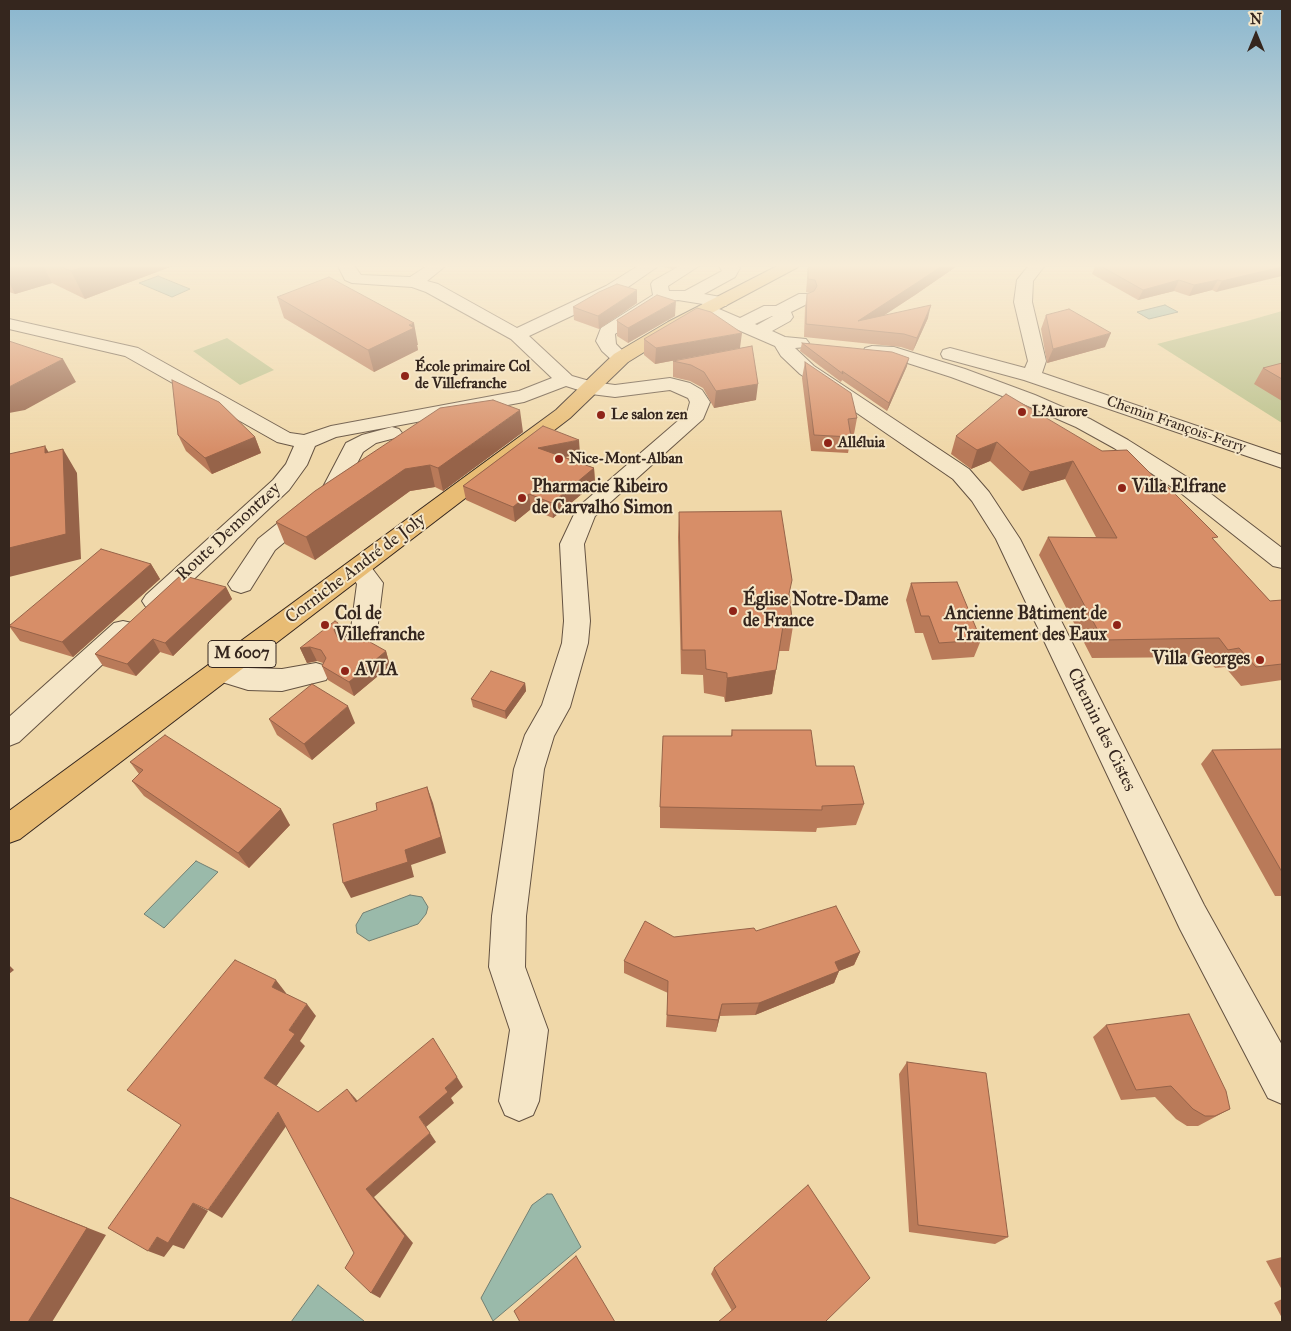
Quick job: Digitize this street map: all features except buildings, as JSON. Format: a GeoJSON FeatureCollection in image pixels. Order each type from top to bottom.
{"type":"FeatureCollection","features":[{"type":"Feature","properties":{"kind":"main road","name":"M 6007"},"geometry":{"type":"LineString","coordinates":[[586,381],[621,358],[677,326]]}},
{"type":"Feature","properties":{"kind":"main road","name":"Corniche André de Joly"},"geometry":{"type":"LineString","coordinates":[[9,829],[563,414],[586,381]]}},
{"type":"Feature","properties":{"kind":"street"},"geometry":{"type":"LineString","coordinates":[[18,326],[131,352],[284,438],[306,442],[331,432],[404,417],[524,396],[586,381],[678,367]]}},
{"type":"Feature","properties":{"kind":"street"},"geometry":{"type":"LineString","coordinates":[[501,326],[586,381],[615,391],[670,384],[683,386],[696,394],[700,402],[696,415],[586,513],[572,544],[577,621],[575,643],[556,707],[540,736],[529,769],[509,916],[507,967],[529,1030],[519,1102]]}},
{"type":"Feature","properties":{"kind":"street"},"geometry":{"type":"LineString","coordinates":[[517,335],[536,326]]}},
{"type":"Feature","properties":{"kind":"street"},"geometry":{"type":"LineString","coordinates":[[615,326],[606,332],[605,341],[608,347],[621,358]]}},
{"type":"Feature","properties":{"kind":"street"},"geometry":{"type":"LineString","coordinates":[[744,326],[766,341],[814,345]]}},
{"type":"Feature","properties":{"kind":"street"},"geometry":{"type":"LineString","coordinates":[[766,341],[777,326]]}},
{"type":"Feature","properties":{"kind":"street"},"geometry":{"type":"LineString","coordinates":[[1029,326],[1037,361],[1031,376]]}},
{"type":"Feature","properties":{"kind":"street","name":"Chemin des Cistes"},"geometry":{"type":"LineString","coordinates":[[766,341],[788,352],[807,370],[961,474],[981,497],[1008,539],[1192,917],[1282,1084]]}},
{"type":"Feature","properties":{"kind":"street"},"geometry":{"type":"LineString","coordinates":[[856,350],[894,353],[1020,395],[1083,423],[1122,444],[1190,489],[1282,560]]}},
{"type":"Feature","properties":{"kind":"street","name":"Chemin François-Ferry"},"geometry":{"type":"LineString","coordinates":[[894,353],[920,350],[964,357],[1031,376],[1282,462]]}},
{"type":"Feature","properties":{"kind":"street"},"geometry":{"type":"LineString","coordinates":[[240,584],[266,545],[332,491],[354,448],[369,439],[407,430],[404,417]]}},
{"type":"Feature","properties":{"kind":"street","name":"Route Demontzey"},"geometry":{"type":"LineString","coordinates":[[9,734],[281,485],[296,465],[306,442]]}},
{"type":"Feature","properties":{"kind":"street"},"geometry":{"type":"LineString","coordinates":[[354,644],[364,631],[370,583],[358,568]]}},
{"type":"Feature","properties":{"kind":"street"},"geometry":{"type":"LineString","coordinates":[[219,671],[248,679],[282,680],[316,673]]}},
{"type":"Feature","properties":{"kind":"green space"},"geometry":{"type":"Polygon","coordinates":[[[1227,326],[1282,326],[1282,423],[1157,344],[1227,326]]]}},
{"type":"Feature","properties":{"kind":"green space"},"geometry":{"type":"Polygon","coordinates":[[[227,338],[274,370],[240,385],[193,351],[227,338]]]}},
{"type":"Feature","properties":{"kind":"shaded area"},"geometry":{"type":"Polygon","coordinates":[[[196,861],[218,872],[164,928],[144,914],[196,861]]]}},
{"type":"Feature","properties":{"kind":"shaded area"},"geometry":{"type":"Polygon","coordinates":[[[410,895],[422,897],[428,907],[426,914],[418,924],[369,941],[357,933],[356,925],[363,913],[410,895]]]}},
{"type":"Feature","properties":{"kind":"shaded area"},"geometry":{"type":"Polygon","coordinates":[[[547,1194],[552,1194],[581,1247],[493,1321],[481,1298],[532,1205],[547,1194]]]}},
{"type":"Feature","properties":{"kind":"shaded area"},"geometry":{"type":"Polygon","coordinates":[[[318,1285],[364,1321],[291,1322],[318,1285]]]}},
{"type":"Feature","properties":{"kind":"place","name":"École primaire Col de Villefranche"},"geometry":{"type":"Point","coordinates":[405,376]}},
{"type":"Feature","properties":{"kind":"place","name":"L'Aurore"},"geometry":{"type":"Point","coordinates":[1022,412]}},
{"type":"Feature","properties":{"kind":"place","name":"Le salon zen"},"geometry":{"type":"Point","coordinates":[601,415]}},
{"type":"Feature","properties":{"kind":"place","name":"Alléluia"},"geometry":{"type":"Point","coordinates":[828,443]}},
{"type":"Feature","properties":{"kind":"place","name":"Nice-Mont-Alban"},"geometry":{"type":"Point","coordinates":[559,459]}},
{"type":"Feature","properties":{"kind":"place","name":"Villa Elfrane"},"geometry":{"type":"Point","coordinates":[1122,488]}},
{"type":"Feature","properties":{"kind":"place","name":"Pharmacie Ribeiro de Carvalho Simon"},"geometry":{"type":"Point","coordinates":[522,498]}},
{"type":"Feature","properties":{"kind":"place","name":"Église Notre-Dame de France"},"geometry":{"type":"Point","coordinates":[733,611]}},
{"type":"Feature","properties":{"kind":"place","name":"Col de Villefranche"},"geometry":{"type":"Point","coordinates":[325,625]}},
{"type":"Feature","properties":{"kind":"place","name":"Ancienne Bâtiment de Traitement des Eaux"},"geometry":{"type":"Point","coordinates":[1117,625]}},
{"type":"Feature","properties":{"kind":"place","name":"Villa Georges"},"geometry":{"type":"Point","coordinates":[1260,660]}},
{"type":"Feature","properties":{"kind":"place","name":"AVIA"},"geometry":{"type":"Point","coordinates":[345,671]}}]}
